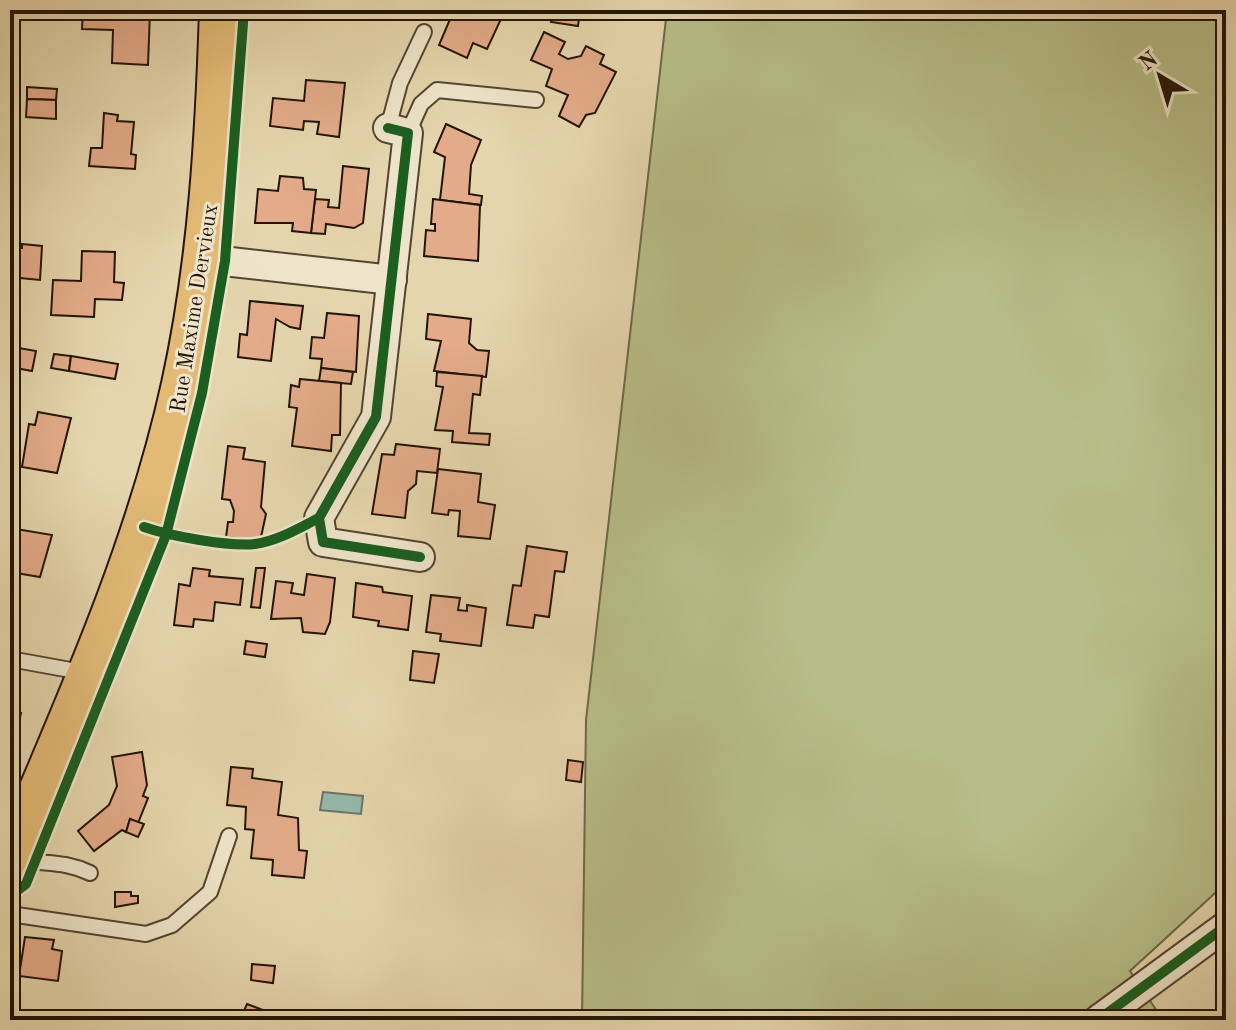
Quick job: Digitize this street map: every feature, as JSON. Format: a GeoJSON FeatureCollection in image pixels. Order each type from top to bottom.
{"type":"FeatureCollection","features":[{"type":"Feature","properties":{"kind":"main road","name":"Rue Maxime Dervieux"},"geometry":{"type":"LineString","coordinates":[[11,861],[137,547],[163,468],[185,382],[205,259],[218,109],[222,10]]}},
{"type":"Feature","properties":{"kind":"street"},"geometry":{"type":"LineString","coordinates":[[398,131],[392,280],[376,417],[319,518],[323,542],[420,557]]}},
{"type":"Feature","properties":{"kind":"street"},"geometry":{"type":"LineString","coordinates":[[205,259],[392,280]]}},
{"type":"Feature","properties":{"kind":"street"},"geometry":{"type":"LineString","coordinates":[[1098,1020],[1226,926]]}},
{"type":"Feature","properties":{"kind":"lane"},"geometry":{"type":"LineString","coordinates":[[398,131],[400,83],[424,32]]}},
{"type":"Feature","properties":{"kind":"lane"},"geometry":{"type":"LineString","coordinates":[[398,131],[437,90],[536,100]]}},
{"type":"Feature","properties":{"kind":"lane"},"geometry":{"type":"LineString","coordinates":[[10,659],[87,674]]}},
{"type":"Feature","properties":{"kind":"lane"},"geometry":{"type":"LineString","coordinates":[[10,914],[146,934],[172,925],[210,892],[229,836]]}},
{"type":"Feature","properties":{"kind":"lane"},"geometry":{"type":"LineString","coordinates":[[11,861],[67,862],[90,873]]}},
{"type":"Feature","properties":{"kind":"green space"},"geometry":{"type":"Polygon","coordinates":[[[667,10],[1226,10],[1226,883],[1130,971],[1163,1020],[582,1020],[586,720],[667,10]]]}},
{"type":"Feature","properties":{"kind":"shaded area"},"geometry":{"type":"Polygon","coordinates":[[[323,792],[363,796],[361,814],[320,810],[323,792]]]}},
{"type":"Feature","properties":{"kind":"building"},"geometry":{"type":"Polygon","coordinates":[[[83,10],[150,12],[148,65],[112,63],[113,30],[82,29],[83,10]]]}},
{"type":"Feature","properties":{"kind":"building"},"geometry":{"type":"Polygon","coordinates":[[[416,10],[480,10],[501,19],[487,49],[473,43],[467,58],[439,45],[451,17],[444,14],[436,19],[416,10]]]}},
{"type":"Feature","properties":{"kind":"building"},"geometry":{"type":"Polygon","coordinates":[[[553,10],[580,10],[578,26],[551,22],[553,10]]]}},
{"type":"Feature","properties":{"kind":"building"},"geometry":{"type":"Polygon","coordinates":[[[544,32],[565,42],[559,54],[568,59],[581,56],[586,46],[604,55],[600,64],[616,72],[595,113],[586,115],[579,127],[559,116],[568,95],[546,86],[552,69],[531,60],[544,32]]]}},
{"type":"Feature","properties":{"kind":"building"},"geometry":{"type":"Polygon","coordinates":[[[306,80],[345,83],[339,137],[317,134],[319,122],[304,121],[303,130],[270,126],[273,98],[304,101],[306,80]]]}},
{"type":"Feature","properties":{"kind":"building"},"geometry":{"type":"Polygon","coordinates":[[[27,87],[57,89],[56,100],[27,99],[27,87]]]}},
{"type":"Feature","properties":{"kind":"building"},"geometry":{"type":"Polygon","coordinates":[[[27,99],[56,100],[56,119],[26,117],[27,99]]]}},
{"type":"Feature","properties":{"kind":"building"},"geometry":{"type":"Polygon","coordinates":[[[104,113],[118,115],[117,121],[134,122],[131,154],[136,155],[135,169],[89,166],[91,148],[102,148],[104,113]]]}},
{"type":"Feature","properties":{"kind":"building"},"geometry":{"type":"Polygon","coordinates":[[[446,124],[481,140],[471,165],[469,194],[482,196],[481,205],[440,200],[445,157],[434,152],[446,124]]]}},
{"type":"Feature","properties":{"kind":"building"},"geometry":{"type":"Polygon","coordinates":[[[343,166],[369,169],[363,223],[354,228],[326,224],[325,234],[311,233],[315,199],[329,200],[328,207],[339,208],[343,166]]]}},
{"type":"Feature","properties":{"kind":"building"},"geometry":{"type":"Polygon","coordinates":[[[280,176],[303,178],[304,189],[316,190],[311,233],[292,231],[293,223],[255,223],[258,189],[278,191],[280,176]]]}},
{"type":"Feature","properties":{"kind":"building"},"geometry":{"type":"Polygon","coordinates":[[[433,199],[480,205],[478,261],[424,256],[426,230],[435,231],[435,224],[431,224],[433,199]]]}},
{"type":"Feature","properties":{"kind":"building"},"geometry":{"type":"Polygon","coordinates":[[[22,244],[42,246],[40,280],[10,277],[10,247],[22,248],[22,244]]]}},
{"type":"Feature","properties":{"kind":"building"},"geometry":{"type":"Polygon","coordinates":[[[82,251],[115,252],[114,282],[124,283],[122,300],[95,299],[94,317],[51,315],[53,280],[81,281],[82,251]]]}},
{"type":"Feature","properties":{"kind":"building"},"geometry":{"type":"Polygon","coordinates":[[[250,301],[303,306],[300,329],[276,319],[271,361],[238,357],[240,334],[247,335],[250,301]]]}},
{"type":"Feature","properties":{"kind":"building"},"geometry":{"type":"Polygon","coordinates":[[[327,313],[359,316],[356,372],[321,368],[322,359],[310,358],[312,337],[324,338],[327,313]]]}},
{"type":"Feature","properties":{"kind":"building"},"geometry":{"type":"Polygon","coordinates":[[[428,314],[471,319],[469,343],[477,350],[489,351],[486,377],[434,371],[441,341],[426,339],[428,314]]]}},
{"type":"Feature","properties":{"kind":"building"},"geometry":{"type":"Polygon","coordinates":[[[13,347],[36,351],[32,371],[10,367],[13,347]]]}},
{"type":"Feature","properties":{"kind":"building"},"geometry":{"type":"Polygon","coordinates":[[[54,354],[71,356],[69,371],[51,368],[54,354]]]}},
{"type":"Feature","properties":{"kind":"building"},"geometry":{"type":"Polygon","coordinates":[[[71,356],[118,364],[115,379],[69,371],[71,356]]]}},
{"type":"Feature","properties":{"kind":"building"},"geometry":{"type":"Polygon","coordinates":[[[321,368],[353,372],[351,384],[319,381],[321,368]]]}},
{"type":"Feature","properties":{"kind":"building"},"geometry":{"type":"Polygon","coordinates":[[[437,372],[482,376],[480,395],[473,394],[469,433],[490,434],[489,445],[452,442],[453,431],[435,430],[443,387],[436,386],[437,372]]]}},
{"type":"Feature","properties":{"kind":"building"},"geometry":{"type":"Polygon","coordinates":[[[300,379],[341,383],[340,435],[332,435],[331,451],[292,446],[297,408],[289,407],[291,385],[299,387],[300,379]]]}},
{"type":"Feature","properties":{"kind":"building"},"geometry":{"type":"Polygon","coordinates":[[[38,412],[71,418],[57,473],[22,467],[29,424],[35,425],[38,412]]]}},
{"type":"Feature","properties":{"kind":"building"},"geometry":{"type":"Polygon","coordinates":[[[396,444],[440,449],[437,473],[417,471],[416,484],[408,491],[405,518],[372,514],[382,454],[394,455],[396,444]]]}},
{"type":"Feature","properties":{"kind":"building"},"geometry":{"type":"Polygon","coordinates":[[[228,446],[245,448],[243,459],[265,462],[261,507],[266,514],[261,537],[256,540],[226,537],[228,522],[233,522],[234,511],[230,500],[222,499],[228,446]]]}},
{"type":"Feature","properties":{"kind":"building"},"geometry":{"type":"Polygon","coordinates":[[[438,469],[481,474],[478,502],[495,505],[490,539],[458,536],[460,511],[449,510],[448,515],[432,513],[438,469]]]}},
{"type":"Feature","properties":{"kind":"building"},"geometry":{"type":"Polygon","coordinates":[[[16,529],[52,535],[40,577],[10,572],[16,529]]]}},
{"type":"Feature","properties":{"kind":"building"},"geometry":{"type":"Polygon","coordinates":[[[527,546],[567,552],[564,572],[555,571],[549,617],[535,615],[533,628],[507,625],[513,585],[521,586],[527,546]]]}},
{"type":"Feature","properties":{"kind":"building"},"geometry":{"type":"Polygon","coordinates":[[[193,568],[210,570],[209,576],[243,579],[240,605],[215,602],[213,621],[194,619],[193,627],[174,625],[179,584],[190,586],[193,568]]]}},
{"type":"Feature","properties":{"kind":"building"},"geometry":{"type":"Polygon","coordinates":[[[256,568],[265,568],[260,608],[251,607],[256,568]]]}},
{"type":"Feature","properties":{"kind":"building"},"geometry":{"type":"Polygon","coordinates":[[[307,574],[335,578],[330,622],[325,634],[303,632],[301,618],[271,619],[276,581],[293,583],[291,593],[304,595],[307,574]]]}},
{"type":"Feature","properties":{"kind":"building"},"geometry":{"type":"Polygon","coordinates":[[[356,583],[382,587],[383,592],[412,596],[408,630],[378,626],[379,621],[353,617],[356,583]]]}},
{"type":"Feature","properties":{"kind":"building"},"geometry":{"type":"Polygon","coordinates":[[[431,595],[460,598],[458,610],[467,611],[467,605],[486,608],[481,646],[440,641],[441,634],[426,632],[431,595]]]}},
{"type":"Feature","properties":{"kind":"building"},"geometry":{"type":"Polygon","coordinates":[[[246,641],[267,644],[265,657],[244,654],[246,641]]]}},
{"type":"Feature","properties":{"kind":"building"},"geometry":{"type":"Polygon","coordinates":[[[413,651],[439,654],[434,683],[410,680],[413,651]]]}},
{"type":"Feature","properties":{"kind":"building"},"geometry":{"type":"Polygon","coordinates":[[[10,711],[21,713],[15,740],[10,739],[10,711]]]}},
{"type":"Feature","properties":{"kind":"building"},"geometry":{"type":"Polygon","coordinates":[[[142,752],[147,785],[143,796],[148,798],[138,823],[130,819],[126,832],[122,830],[94,851],[78,831],[109,805],[117,786],[112,757],[142,752]]]}},
{"type":"Feature","properties":{"kind":"building"},"geometry":{"type":"Polygon","coordinates":[[[568,760],[583,762],[581,782],[566,780],[568,760]]]}},
{"type":"Feature","properties":{"kind":"building"},"geometry":{"type":"Polygon","coordinates":[[[231,767],[253,769],[252,778],[282,782],[278,815],[298,818],[299,850],[307,851],[304,878],[272,875],[273,860],[251,858],[254,830],[245,829],[246,807],[227,805],[231,767]]]}},
{"type":"Feature","properties":{"kind":"building"},"geometry":{"type":"Polygon","coordinates":[[[130,819],[144,824],[138,837],[126,832],[130,819]]]}},
{"type":"Feature","properties":{"kind":"building"},"geometry":{"type":"Polygon","coordinates":[[[115,892],[131,892],[131,896],[138,896],[138,903],[115,907],[115,892]]]}},
{"type":"Feature","properties":{"kind":"building"},"geometry":{"type":"Polygon","coordinates":[[[25,937],[54,940],[52,949],[62,951],[58,981],[19,976],[25,937]]]}},
{"type":"Feature","properties":{"kind":"building"},"geometry":{"type":"Polygon","coordinates":[[[252,964],[275,966],[273,983],[251,980],[252,964]]]}},
{"type":"Feature","properties":{"kind":"building"},"geometry":{"type":"Polygon","coordinates":[[[247,1004],[263,1010],[261,1014],[275,1020],[240,1020],[247,1004]]]}},
{"type":"Feature","properties":{"kind":"cycle path"},"geometry":{"type":"LineString","coordinates":[[10,896],[26,884],[166,535],[202,393],[225,261],[244,10]]}},
{"type":"Feature","properties":{"kind":"cycle path"},"geometry":{"type":"LineString","coordinates":[[388,128],[408,133],[376,417],[319,518],[323,542],[420,557]]}},
{"type":"Feature","properties":{"kind":"cycle path"},"geometry":{"type":"LineString","coordinates":[[144,527],[200,540],[255,544],[280,537],[319,518]]}},
{"type":"Feature","properties":{"kind":"cycle path"},"geometry":{"type":"LineString","coordinates":[[1098,1020],[1226,926]]}}]}
